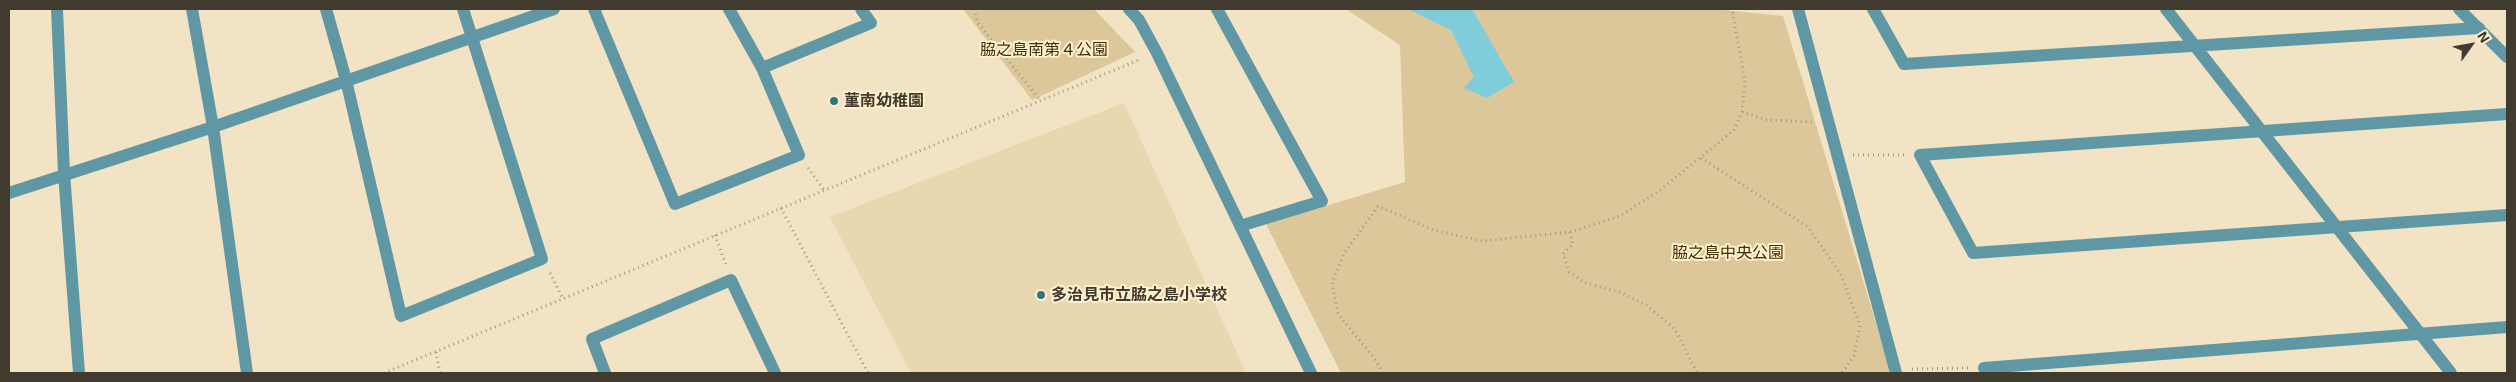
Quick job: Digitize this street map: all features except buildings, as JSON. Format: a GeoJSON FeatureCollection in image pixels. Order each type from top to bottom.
{"type":"FeatureCollection","features":[{"type":"Feature","properties":{"kind":"street"},"geometry":{"type":"LineString","coordinates":[[57,9],[64,173],[79,373]]}},
{"type":"Feature","properties":{"kind":"street"},"geometry":{"type":"LineString","coordinates":[[192,9],[213,127],[247,373]]}},
{"type":"Feature","properties":{"kind":"street"},"geometry":{"type":"LineString","coordinates":[[326,9],[346,80],[401,316],[542,259],[463,9]]}},
{"type":"Feature","properties":{"kind":"street"},"geometry":{"type":"LineString","coordinates":[[9,193],[64,173],[213,127],[554,9]]}},
{"type":"Feature","properties":{"kind":"street"},"geometry":{"type":"LineString","coordinates":[[594,9],[675,204],[799,155],[762,68],[729,9]]}},
{"type":"Feature","properties":{"kind":"street"},"geometry":{"type":"LineString","coordinates":[[762,68],[871,23],[861,9]]}},
{"type":"Feature","properties":{"kind":"street"},"geometry":{"type":"LineString","coordinates":[[1129,9],[1139,20],[1157,53],[1311,373]]}},
{"type":"Feature","properties":{"kind":"street"},"geometry":{"type":"LineString","coordinates":[[1217,9],[1322,201],[1240,226]]}},
{"type":"Feature","properties":{"kind":"street"},"geometry":{"type":"LineString","coordinates":[[1798,9],[1896,371]]}},
{"type":"Feature","properties":{"kind":"street"},"geometry":{"type":"LineString","coordinates":[[1873,9],[1904,64],[2479,28]]}},
{"type":"Feature","properties":{"kind":"street"},"geometry":{"type":"LineString","coordinates":[[2166,9],[2451,373]]}},
{"type":"Feature","properties":{"kind":"street"},"geometry":{"type":"LineString","coordinates":[[2459,9],[2507,57]]}},
{"type":"Feature","properties":{"kind":"street"},"geometry":{"type":"LineString","coordinates":[[2507,114],[1920,155],[1973,253],[2507,215]]}},
{"type":"Feature","properties":{"kind":"street"},"geometry":{"type":"LineString","coordinates":[[605,373],[592,339],[731,280],[775,373]]}},
{"type":"Feature","properties":{"kind":"street"},"geometry":{"type":"LineString","coordinates":[[1985,370],[2507,327]]}},
{"type":"Feature","properties":{"kind":"path"},"geometry":{"type":"LineString","coordinates":[[974,9],[978,23],[1040,101]]}},
{"type":"Feature","properties":{"kind":"path"},"geometry":{"type":"LineString","coordinates":[[1383,373],[1374,358],[1338,314],[1332,282],[1345,252],[1378,206],[1433,230],[1482,241],[1570,232],[1620,216],[1659,191],[1734,130],[1742,112],[1745,81],[1732,9]]}},
{"type":"Feature","properties":{"kind":"path"},"geometry":{"type":"LineString","coordinates":[[384,373],[1157,53]]}},
{"type":"Feature","properties":{"kind":"path"},"geometry":{"type":"LineString","coordinates":[[1742,112],[1767,120],[1828,122]]}},
{"type":"Feature","properties":{"kind":"path"},"geometry":{"type":"LineString","coordinates":[[799,155],[824,190]]}},
{"type":"Feature","properties":{"kind":"path"},"geometry":{"type":"LineString","coordinates":[[1837,156],[1920,155]]}},
{"type":"Feature","properties":{"kind":"path"},"geometry":{"type":"LineString","coordinates":[[1701,158],[1808,227],[1840,273],[1860,325],[1854,356],[1842,373]]}},
{"type":"Feature","properties":{"kind":"path"},"geometry":{"type":"LineString","coordinates":[[781,208],[868,373]]}},
{"type":"Feature","properties":{"kind":"path"},"geometry":{"type":"LineString","coordinates":[[1570,232],[1573,244],[1563,254],[1569,272],[1586,283],[1622,293],[1646,305],[1675,329],[1698,373]]}},
{"type":"Feature","properties":{"kind":"path"},"geometry":{"type":"LineString","coordinates":[[715,236],[731,280]]}},
{"type":"Feature","properties":{"kind":"path"},"geometry":{"type":"LineString","coordinates":[[542,259],[564,299]]}},
{"type":"Feature","properties":{"kind":"path"},"geometry":{"type":"LineString","coordinates":[[436,352],[440,373]]}},
{"type":"Feature","properties":{"kind":"path"},"geometry":{"type":"LineString","coordinates":[[1896,371],[1985,370]]}},
{"type":"Feature","properties":{"kind":"shaded area","name":"多治見市立脇之島小学校"},"geometry":{"type":"Polygon","coordinates":[[[1124,103],[1246,373],[911,373],[830,217],[1124,103]]]}},
{"type":"Feature","properties":{"kind":"green space","name":"脇之島南第４公園"},"geometry":{"type":"Polygon","coordinates":[[[963,9],[1094,9],[1135,52],[1032,100],[963,9]]]}},
{"type":"Feature","properties":{"kind":"green space","name":"脇之島中央公園"},"geometry":{"type":"Polygon","coordinates":[[[1346,9],[1715,9],[1783,16],[1891,373],[1341,373],[1266,224],[1405,182],[1400,45],[1346,9]]]}},
{"type":"Feature","properties":{"kind":"water"},"geometry":{"type":"Polygon","coordinates":[[[1408,9],[1472,9],[1514,82],[1487,98],[1464,88],[1474,77],[1451,30],[1408,9]]]}},
{"type":"Feature","properties":{"kind":"place","name":"菫南幼稚園"},"geometry":{"type":"Point","coordinates":[834,101]}},
{"type":"Feature","properties":{"kind":"place","name":"多治見市立脇之島小学校"},"geometry":{"type":"Point","coordinates":[1041,295]}}]}
